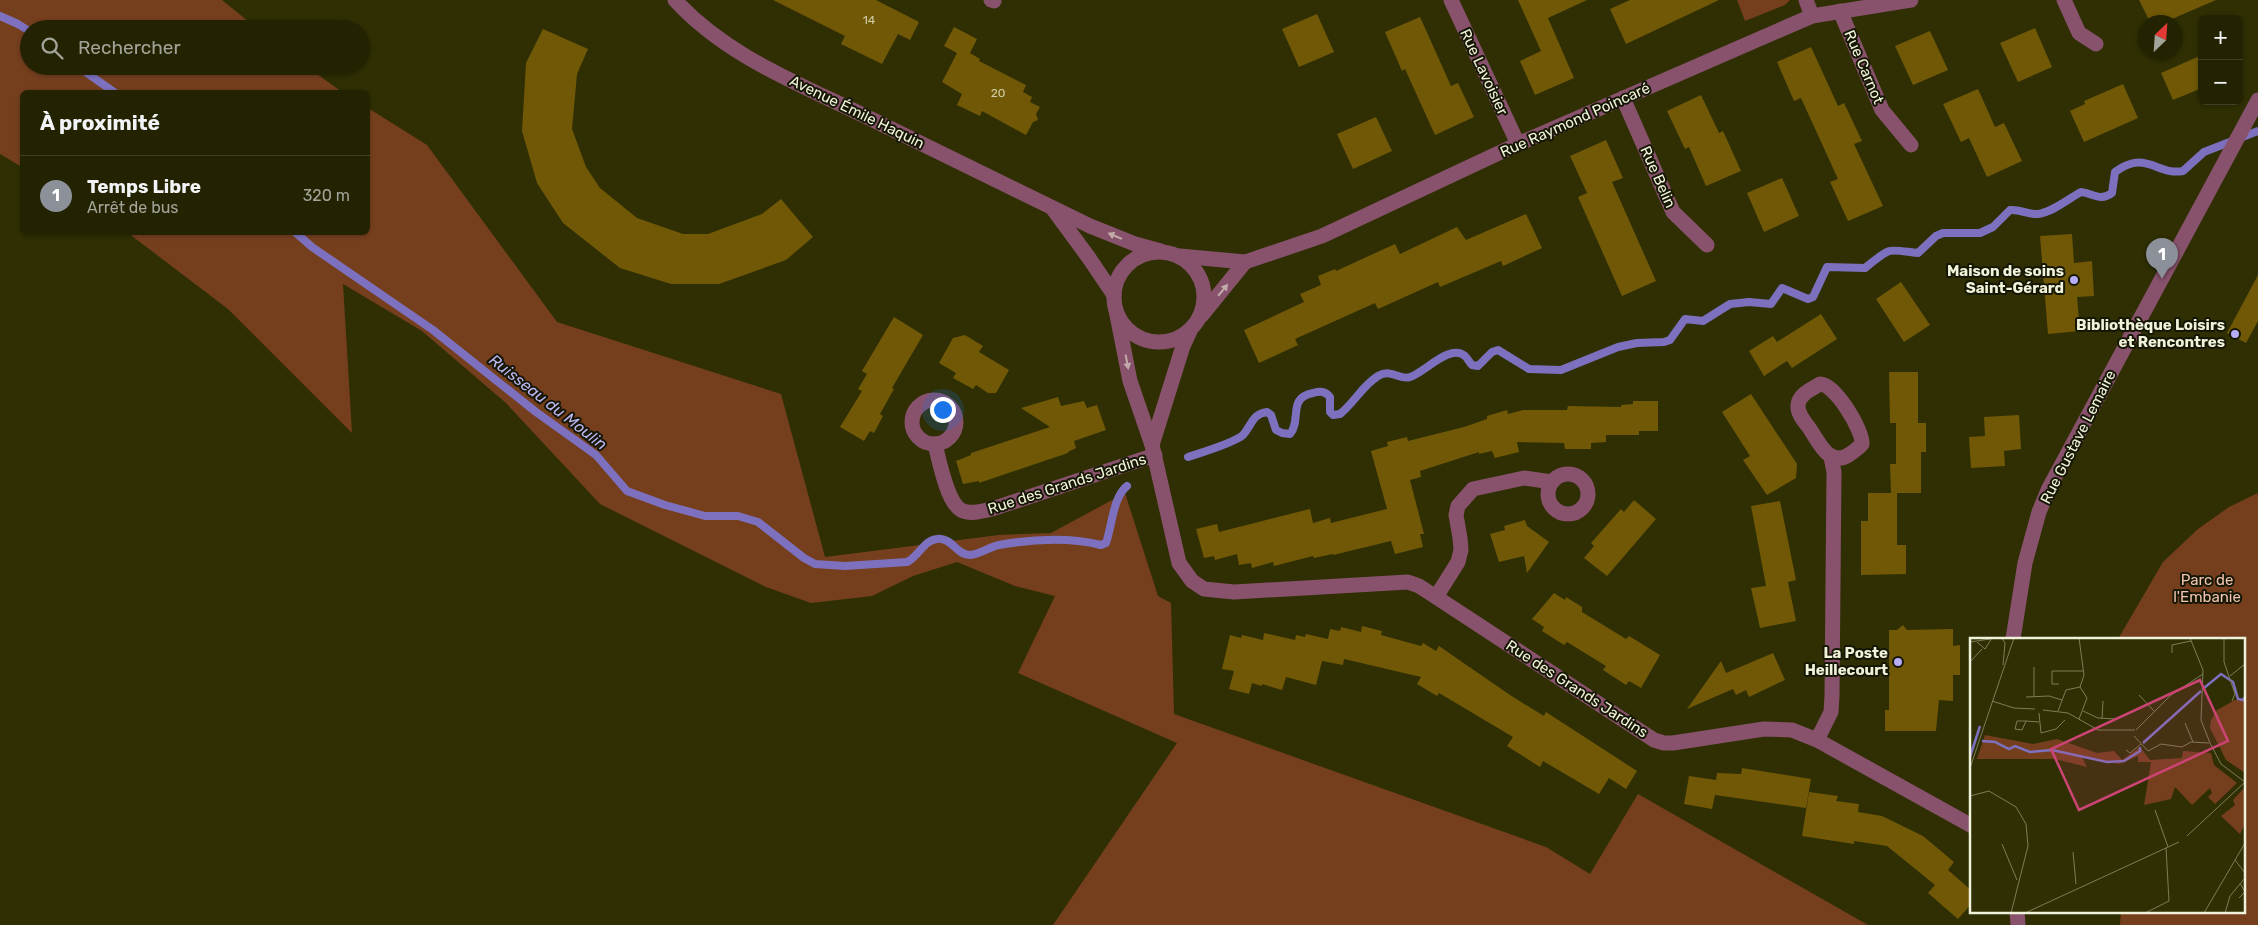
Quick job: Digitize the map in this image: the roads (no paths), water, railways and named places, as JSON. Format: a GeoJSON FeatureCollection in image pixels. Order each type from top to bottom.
{"type":"FeatureCollection","features":[{"type":"Feature","properties":{"kind":"street","name":"Avenue Émile Haquin"},"geometry":{"type":"LineString","coordinates":[[675,0],[690,17],[710,33],[762,66],[1051,206],[1134,244],[1161,251]]}},
{"type":"Feature","properties":{"kind":"street","name":"Rue Lavoisier"},"geometry":{"type":"LineString","coordinates":[[1451,0],[1518,144]]}},
{"type":"Feature","properties":{"kind":"street"},"geometry":{"type":"LineString","coordinates":[[1806,0],[1812,16]]}},
{"type":"Feature","properties":{"kind":"street","name":"Rue Raymond Poincaré"},"geometry":{"type":"LineString","coordinates":[[1180,256],[1245,262],[1322,236],[1518,144],[1812,16],[1911,0]]}},
{"type":"Feature","properties":{"kind":"street"},"geometry":{"type":"LineString","coordinates":[[2064,0],[2079,33],[2096,44]]}},
{"type":"Feature","properties":{"kind":"street","name":"Rue Carnot"},"geometry":{"type":"LineString","coordinates":[[1840,11],[1882,110],[1911,145]]}},
{"type":"Feature","properties":{"kind":"street","name":"Rue Belin"},"geometry":{"type":"LineString","coordinates":[[1623,98],[1673,212],[1706,246]]}},
{"type":"Feature","properties":{"kind":"street","name":"Rue Gustave Lemaire"},"geometry":{"type":"LineString","coordinates":[[2016,635],[2025,563],[2039,512],[2049,488],[2258,100]]}},
{"type":"Feature","properties":{"kind":"street","name":"Avenue Émile Haquin"},"geometry":{"type":"LineString","coordinates":[[1051,206],[1114,295]]}},
{"type":"Feature","properties":{"kind":"street"},"geometry":{"type":"LineString","coordinates":[[1200,316],[1204,303],[1204,289],[1200,276],[1180,256],[1161,251],[1147,253],[1134,259],[1123,268],[1116,281],[1114,295],[1117,315],[1130,332],[1150,342],[1164,342],[1178,338],[1191,330],[1200,316],[1245,262]]}},
{"type":"Feature","properties":{"kind":"street","name":"Rue des Grands Jardins"},"geometry":{"type":"LineString","coordinates":[[1117,315],[1130,380],[1154,450],[1179,563],[1192,581],[1204,590],[1234,592],[1408,582],[1419,586],[1654,740],[1673,743],[1778,728],[1798,732],[1817,740],[1970,825]]}},
{"type":"Feature","properties":{"kind":"street","name":"Rue des Grands Jardins"},"geometry":{"type":"LineString","coordinates":[[1154,450],[1183,346],[1191,330]]}},
{"type":"Feature","properties":{"kind":"street"},"geometry":{"type":"LineString","coordinates":[[1817,740],[1830,712],[1832,696],[1834,472],[1831,457],[1825,452],[1804,421],[1799,413],[1798,405],[1801,396],[1820,384],[1829,386],[1833,390],[1860,431],[1862,438],[1859,448],[1846,457],[1838,459],[1831,457]]}},
{"type":"Feature","properties":{"kind":"street","name":"Rue des Grands Jardins"},"geometry":{"type":"LineString","coordinates":[[935,444],[953,503],[962,511],[972,512],[992,509],[1154,450]]}},
{"type":"Feature","properties":{"kind":"street"},"geometry":{"type":"LineString","coordinates":[[1436,597],[1458,562],[1461,550],[1456,515],[1458,506],[1472,489],[1524,478],[1552,482]]}},
{"type":"Feature","properties":{"kind":"street"},"geometry":{"type":"LineString","coordinates":[[2018,912],[2018,925]]}},
{"type":"Feature","properties":{"kind":"waterway","name":"Ruisseau du Moulin"},"geometry":{"type":"LineString","coordinates":[[0,16],[20,25]]}},
{"type":"Feature","properties":{"kind":"waterway","name":"Ruisseau du Moulin"},"geometry":{"type":"LineString","coordinates":[[90,75],[111,90]]}},
{"type":"Feature","properties":{"kind":"waterway","name":"Ruisseau du Moulin"},"geometry":{"type":"LineString","coordinates":[[1188,457],[1239,438],[1255,418],[1262,413],[1267,412],[1271,415],[1276,430],[1290,434],[1295,422],[1297,404],[1305,396],[1318,392],[1326,394],[1330,397],[1330,412],[1333,415],[1340,414],[1378,376],[1388,373],[1406,378],[1410,377],[1452,353],[1459,353],[1465,356],[1472,365],[1478,366],[1492,352],[1498,350],[1529,369],[1561,370],[1618,347],[1670,340],[1685,319],[1703,321],[1730,304],[1749,302],[1771,304],[1782,288],[1808,299],[1813,297],[1827,267],[1865,268],[1889,251],[1918,253],[1936,236],[1943,233],[1980,233],[1993,227],[2010,210],[2031,214],[2044,213],[2081,192],[2100,197],[2108,196],[2112,193],[2115,172],[2126,166],[2143,163],[2174,172],[2183,171],[2204,152],[2258,131]]}},
{"type":"Feature","properties":{"kind":"waterway","name":"Ruisseau du Moulin"},"geometry":{"type":"LineString","coordinates":[[298,235],[312,247],[433,330],[536,412],[596,455],[627,491],[665,505],[705,516],[738,516],[758,522],[804,558],[815,564],[845,566],[907,562],[928,542],[937,539],[947,541],[961,552],[970,555],[999,545],[1038,540],[1089,542],[1101,545],[1106,543],[1116,504],[1122,491],[1127,486]]}},
{"type":"Feature","properties":{"kind":"place","name":"Temps Libre"},"geometry":{"type":"Point","coordinates":[2162,279]}},
{"type":"Feature","properties":{"kind":"place","name":"Maison de soins Saint-Gérard"},"geometry":{"type":"Point","coordinates":[2074,280]}},
{"type":"Feature","properties":{"kind":"place","name":"Bibliothèque Loisirs et Rencontres"},"geometry":{"type":"Point","coordinates":[2235,334]}},
{"type":"Feature","properties":{"kind":"place","name":"La Poste Heillecourt"},"geometry":{"type":"Point","coordinates":[1898,662]}},
{"type":"Feature","properties":{"kind":"park label","name":"Parc de l'Embanie"},"geometry":{"type":"Point","coordinates":[2207,588]}}]}
